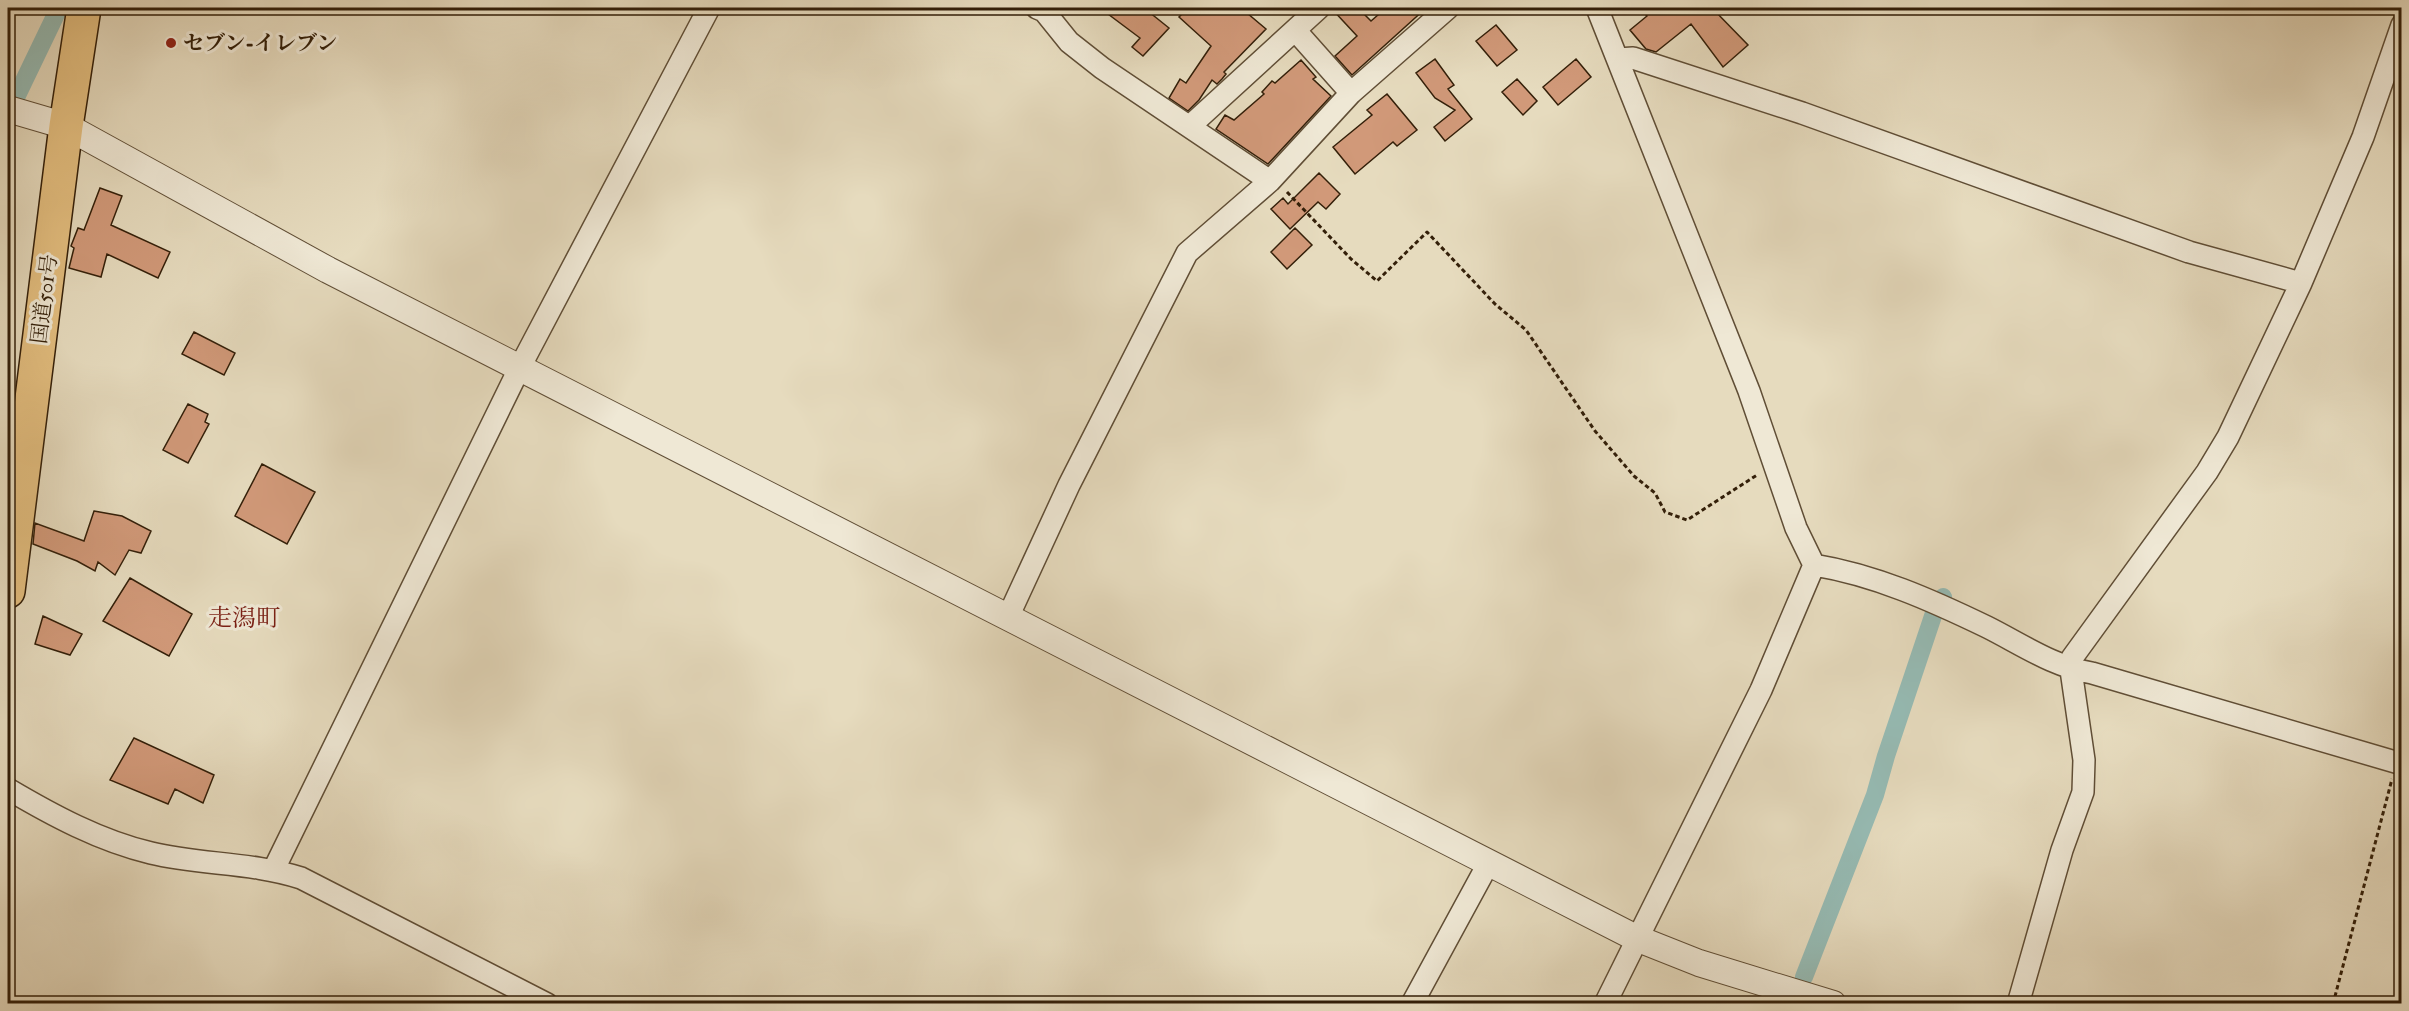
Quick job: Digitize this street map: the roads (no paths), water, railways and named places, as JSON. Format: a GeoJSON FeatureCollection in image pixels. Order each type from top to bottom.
{"type":"FeatureCollection","features":[{"type":"Feature","properties":{"kind":"highway","name":"国道501号"},"geometry":{"type":"LineString","coordinates":[[8,591],[66,126],[84,8]]}},
{"type":"Feature","properties":{"kind":"street"},"geometry":{"type":"LineString","coordinates":[[274,869],[520,367],[710,8]]}},
{"type":"Feature","properties":{"kind":"street"},"geometry":{"type":"LineString","coordinates":[[1190,126],[1319,8]]}},
{"type":"Feature","properties":{"kind":"street"},"geometry":{"type":"LineString","coordinates":[[1008,617],[1069,485],[1188,253],[1270,181],[1351,93],[1448,8]]}},
{"type":"Feature","properties":{"kind":"street"},"geometry":{"type":"LineString","coordinates":[[1597,8],[1749,391],[1796,528],[1814,566],[1761,690],[1605,1004]]}},
{"type":"Feature","properties":{"kind":"street"},"geometry":{"type":"LineString","coordinates":[[1043,9],[1070,42],[1102,68],[1270,181]]}},
{"type":"Feature","properties":{"kind":"street"},"geometry":{"type":"LineString","coordinates":[[2018,1004],[2062,850],[2083,792],[2084,760],[2071,670],[2072,658],[2207,472],[2228,437],[2301,283],[2363,137],[2402,25]]}},
{"type":"Feature","properties":{"kind":"street"},"geometry":{"type":"LineString","coordinates":[[1295,30],[1351,93]]}},
{"type":"Feature","properties":{"kind":"street"},"geometry":{"type":"LineString","coordinates":[[1618,59],[1633,58],[1723,87],[2189,252],[2301,283]]}},
{"type":"Feature","properties":{"kind":"street"},"geometry":{"type":"LineString","coordinates":[[13,110],[66,126],[280,244],[1636,938],[1699,963],[1833,1004]]}},
{"type":"Feature","properties":{"kind":"street"},"geometry":{"type":"LineString","coordinates":[[1814,566],[1852,572],[1937,605],[2071,670],[2092,673],[2399,763]]}},
{"type":"Feature","properties":{"kind":"street"},"geometry":{"type":"LineString","coordinates":[[8,789],[56,818],[151,853],[274,869],[301,878],[547,1004]]}},
{"type":"Feature","properties":{"kind":"street"},"geometry":{"type":"LineString","coordinates":[[1415,1003],[1488,864]]}},
{"type":"Feature","properties":{"kind":"waterway"},"geometry":{"type":"LineString","coordinates":[[8,114],[59,8]]}},
{"type":"Feature","properties":{"kind":"waterway"},"geometry":{"type":"LineString","coordinates":[[1804,977],[1875,795],[1933,616],[1943,597]]}},
{"type":"Feature","properties":{"kind":"place","name":"セブン-イレブン"},"geometry":{"type":"Point","coordinates":[171,43]}},
{"type":"Feature","properties":{"kind":"district","name":"走潟町"},"geometry":{"type":"Point","coordinates":[244,618]}}]}
